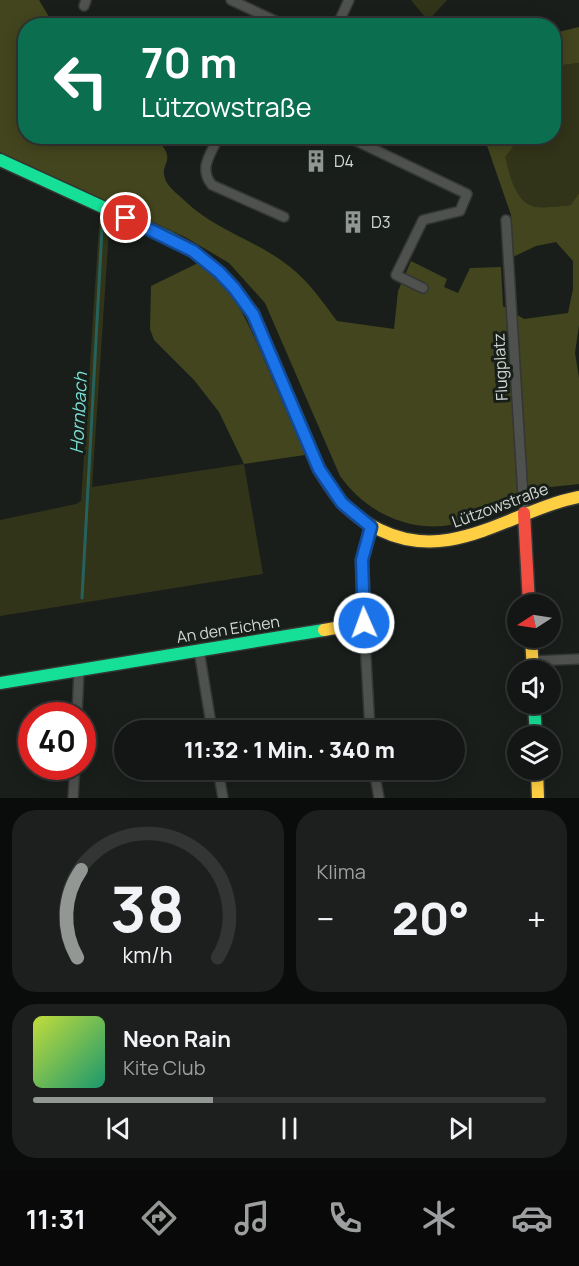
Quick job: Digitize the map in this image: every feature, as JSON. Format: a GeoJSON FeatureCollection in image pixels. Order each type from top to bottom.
{"type":"FeatureCollection","features":[{"type":"Feature","properties":{"kind":"street"},"geometry":{"type":"LineString","coordinates":[[231,0],[269,18]]}},
{"type":"Feature","properties":{"kind":"street"},"geometry":{"type":"LineString","coordinates":[[341,18],[349,0]]}},
{"type":"Feature","properties":{"kind":"street"},"geometry":{"type":"LineString","coordinates":[[215,144],[206,165],[205,177],[212,185],[284,217]]}},
{"type":"Feature","properties":{"kind":"street"},"geometry":{"type":"LineString","coordinates":[[363,144],[467,194],[460,211],[423,220],[396,275],[423,288]]}},
{"type":"Feature","properties":{"kind":"street","name":"Lützowstraße"},"geometry":{"type":"LineString","coordinates":[[0,160],[168,237],[193,251],[219,272],[253,314],[319,469],[329,486],[342,503],[371,527],[393,537],[414,541],[445,542],[471,536],[552,502],[579,497]]}},
{"type":"Feature","properties":{"kind":"street","name":"Flugplatz"},"geometry":{"type":"LineString","coordinates":[[506,220],[524,513]]}},
{"type":"Feature","properties":{"kind":"street"},"geometry":{"type":"LineString","coordinates":[[524,513],[528,594]]}},
{"type":"Feature","properties":{"kind":"street"},"geometry":{"type":"LineString","coordinates":[[369,720],[362,560],[371,527]]}},
{"type":"Feature","properties":{"kind":"street","name":"An den Eichen"},"geometry":{"type":"LineString","coordinates":[[0,683],[364,623]]}},
{"type":"Feature","properties":{"kind":"street"},"geometry":{"type":"LineString","coordinates":[[199,650],[210,720]]}},
{"type":"Feature","properties":{"kind":"street"},"geometry":{"type":"LineString","coordinates":[[561,662],[579,659]]}},
{"type":"Feature","properties":{"kind":"street"},"geometry":{"type":"LineString","coordinates":[[78,702],[79,670]]}},
{"type":"Feature","properties":{"kind":"street"},"geometry":{"type":"LineString","coordinates":[[73,798],[74,780]]}},
{"type":"Feature","properties":{"kind":"street"},"geometry":{"type":"LineString","coordinates":[[220,780],[223,798]]}},
{"type":"Feature","properties":{"kind":"street"},"geometry":{"type":"LineString","coordinates":[[376,780],[379,798]]}},
{"type":"Feature","properties":{"kind":"street"},"geometry":{"type":"LineString","coordinates":[[537,780],[538,798]]}},
{"type":"Feature","properties":{"kind":"green space"},"geometry":{"type":"Polygon","coordinates":[[[0,0],[39,0],[50,18],[18,18],[18,144],[161,144],[167,157],[164,169],[166,181],[198,212],[269,253],[296,272],[337,321],[394,329],[398,291],[411,261],[447,279],[444,287],[458,293],[470,268],[501,267],[503,306],[524,319],[568,313],[573,289],[573,261],[556,242],[536,246],[513,257],[511,215],[486,144],[514,144],[505,157],[512,180],[523,200],[537,207],[571,205],[579,193],[579,325],[575,353],[579,378],[579,484],[533,491],[474,518],[455,524],[418,525],[383,514],[367,504],[340,476],[265,303],[229,263],[185,237],[0,152],[0,0]]]}},
{"type":"Feature","properties":{"kind":"green space"},"geometry":{"type":"Polygon","coordinates":[[[411,0],[447,0],[431,18],[426,18],[411,0]]]}},
{"type":"Feature","properties":{"kind":"green space"},"geometry":{"type":"Polygon","coordinates":[[[579,27],[579,63],[561,65],[561,31],[579,27]]]}},
{"type":"Feature","properties":{"kind":"green space"},"geometry":{"type":"Polygon","coordinates":[[[579,63],[579,193],[572,205],[537,207],[530,205],[518,194],[504,156],[514,144],[561,144],[561,65],[579,63]]]}},
{"type":"Feature","properties":{"kind":"green space"},"geometry":{"type":"Polygon","coordinates":[[[100,211],[110,215],[92,487],[244,464],[263,574],[0,616],[0,520],[81,501],[100,211]]]}},
{"type":"Feature","properties":{"kind":"green space"},"geometry":{"type":"Polygon","coordinates":[[[198,263],[224,286],[243,315],[305,455],[244,464],[219,412],[194,380],[154,340],[150,329],[151,286],[198,263]]]}},
{"type":"Feature","properties":{"kind":"waterway","name":"Hornbach"},"geometry":{"type":"LineString","coordinates":[[82,598],[102,229]]}},
{"type":"Feature","properties":{"kind":"traffic: fast"},"geometry":{"type":"LineString","coordinates":[[0,160],[168,237],[193,251],[219,272],[253,314],[319,469],[329,485]]}},
{"type":"Feature","properties":{"kind":"traffic: fast"},"geometry":{"type":"LineString","coordinates":[[0,683],[324,630]]}},
{"type":"Feature","properties":{"kind":"traffic: fast"},"geometry":{"type":"LineString","coordinates":[[535,714],[535,726]]}},
{"type":"Feature","properties":{"kind":"traffic: slow"},"geometry":{"type":"LineString","coordinates":[[329,485],[345,505],[372,526],[406,539],[432,541],[481,532],[554,504],[579,497]]}},
{"type":"Feature","properties":{"kind":"traffic: slow"},"geometry":{"type":"LineString","coordinates":[[324,630],[364,623],[362,560],[371,527]]}},
{"type":"Feature","properties":{"kind":"traffic: slow"},"geometry":{"type":"LineString","coordinates":[[532,648],[532,660]]}},
{"type":"Feature","properties":{"kind":"traffic: slow"},"geometry":{"type":"LineString","coordinates":[[537,780],[538,798]]}},
{"type":"Feature","properties":{"kind":"traffic: jam"},"geometry":{"type":"LineString","coordinates":[[524,513],[528,594]]}},
{"type":"Feature","properties":{"kind":"place","name":"D4"},"geometry":{"type":"Point","coordinates":[316,161]}},
{"type":"Feature","properties":{"kind":"place","name":"D3"},"geometry":{"type":"Point","coordinates":[353,222]}},
{"type":"Feature","properties":{"kind":"route"},"geometry":{"type":"LineString","coordinates":[[126,218],[168,237],[205,260],[234,288],[253,314],[319,469],[342,503],[371,527],[362,560],[364,623]]}}]}
